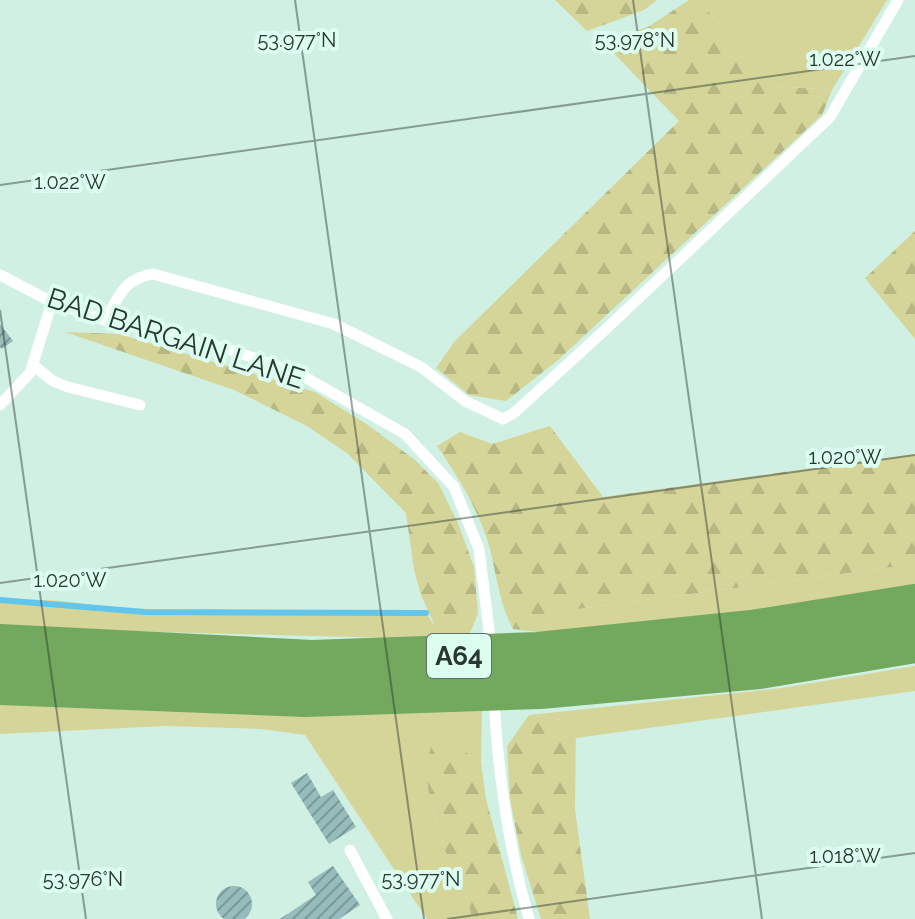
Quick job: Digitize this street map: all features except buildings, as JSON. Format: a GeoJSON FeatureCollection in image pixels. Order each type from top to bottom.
{"type":"FeatureCollection","features":[{"type":"Feature","properties":{"kind":"highway","name":"A64"},"geometry":{"type":"LineString","coordinates":[[0,645],[312,661],[538,653],[752,631],[915,605]]}},
{"type":"Feature","properties":{"kind":"highway","name":"A64"},"geometry":{"type":"LineString","coordinates":[[0,684],[305,696],[540,688],[759,668],[915,642]]}},
{"type":"Feature","properties":{"kind":"lane"},"geometry":{"type":"LineString","coordinates":[[105,320],[127,284],[137,277],[153,274],[334,324],[421,367],[465,401],[503,419],[514,413],[594,341],[830,117],[898,0]]}},
{"type":"Feature","properties":{"kind":"lane","name":"BAD BARGAIN LANE"},"geometry":{"type":"LineString","coordinates":[[0,275],[52,302],[105,320],[231,350],[301,375],[405,434],[454,487],[479,549],[490,623],[492,666]]}},
{"type":"Feature","properties":{"kind":"lane"},"geometry":{"type":"LineString","coordinates":[[0,405],[30,373],[52,302]]}},
{"type":"Feature","properties":{"kind":"lane"},"geometry":{"type":"LineString","coordinates":[[33,365],[59,384],[140,405]]}},
{"type":"Feature","properties":{"kind":"lane"},"geometry":{"type":"LineString","coordinates":[[493,681],[502,806],[529,919]]}},
{"type":"Feature","properties":{"kind":"lane"},"geometry":{"type":"LineString","coordinates":[[350,850],[387,919]]}},
{"type":"Feature","properties":{"kind":"green space"},"geometry":{"type":"Polygon","coordinates":[[[555,0],[657,0],[644,10],[587,31],[555,0]]]}},
{"type":"Feature","properties":{"kind":"green space"},"geometry":{"type":"Polygon","coordinates":[[[689,0],[698,0],[774,86],[832,90],[822,115],[558,360],[506,401],[469,395],[436,368],[454,342],[679,121],[602,41],[648,27],[689,0]]]}},
{"type":"Feature","properties":{"kind":"green space"},"geometry":{"type":"Polygon","coordinates":[[[698,0],[887,0],[832,90],[774,86],[698,0]]]}},
{"type":"Feature","properties":{"kind":"green space"},"geometry":{"type":"Polygon","coordinates":[[[915,231],[915,339],[865,278],[915,231]]]}},
{"type":"Feature","properties":{"kind":"green space"},"geometry":{"type":"Polygon","coordinates":[[[65,332],[119,334],[315,392],[365,423],[415,460],[438,483],[457,521],[474,567],[478,614],[460,602],[457,614],[437,630],[421,595],[414,570],[406,513],[348,454],[307,426],[234,390],[65,332]]]}},
{"type":"Feature","properties":{"kind":"green space"},"geometry":{"type":"Polygon","coordinates":[[[550,426],[603,497],[915,454],[915,564],[555,612],[549,623],[537,632],[513,629],[504,607],[483,527],[437,446],[460,432],[492,444],[550,426]]]}},
{"type":"Feature","properties":{"kind":"green space"},"geometry":{"type":"Polygon","coordinates":[[[915,564],[915,594],[703,624],[537,632],[549,623],[555,612],[915,564]]]}},
{"type":"Feature","properties":{"kind":"green space"},"geometry":{"type":"Polygon","coordinates":[[[0,598],[63,601],[145,612],[426,613],[437,629],[460,602],[478,614],[467,640],[43,629],[0,626],[0,598]]]}},
{"type":"Feature","properties":{"kind":"green space"},"geometry":{"type":"Polygon","coordinates":[[[915,666],[915,691],[576,738],[576,722],[529,715],[782,688],[915,666]]]}},
{"type":"Feature","properties":{"kind":"green space"},"geometry":{"type":"Polygon","coordinates":[[[0,699],[482,708],[481,762],[459,748],[430,803],[472,919],[427,919],[305,735],[261,729],[166,726],[0,734],[0,699]]]}},
{"type":"Feature","properties":{"kind":"green space"},"geometry":{"type":"Polygon","coordinates":[[[529,715],[576,722],[575,810],[590,919],[541,919],[521,855],[510,799],[507,746],[529,715]]]}},
{"type":"Feature","properties":{"kind":"green space"},"geometry":{"type":"Polygon","coordinates":[[[431,746],[459,748],[481,762],[486,799],[518,919],[472,919],[430,803],[426,769],[431,746]]]}},
{"type":"Feature","properties":{"kind":"waterway"},"geometry":{"type":"LineString","coordinates":[[0,600],[145,612],[426,613]]}}]}
